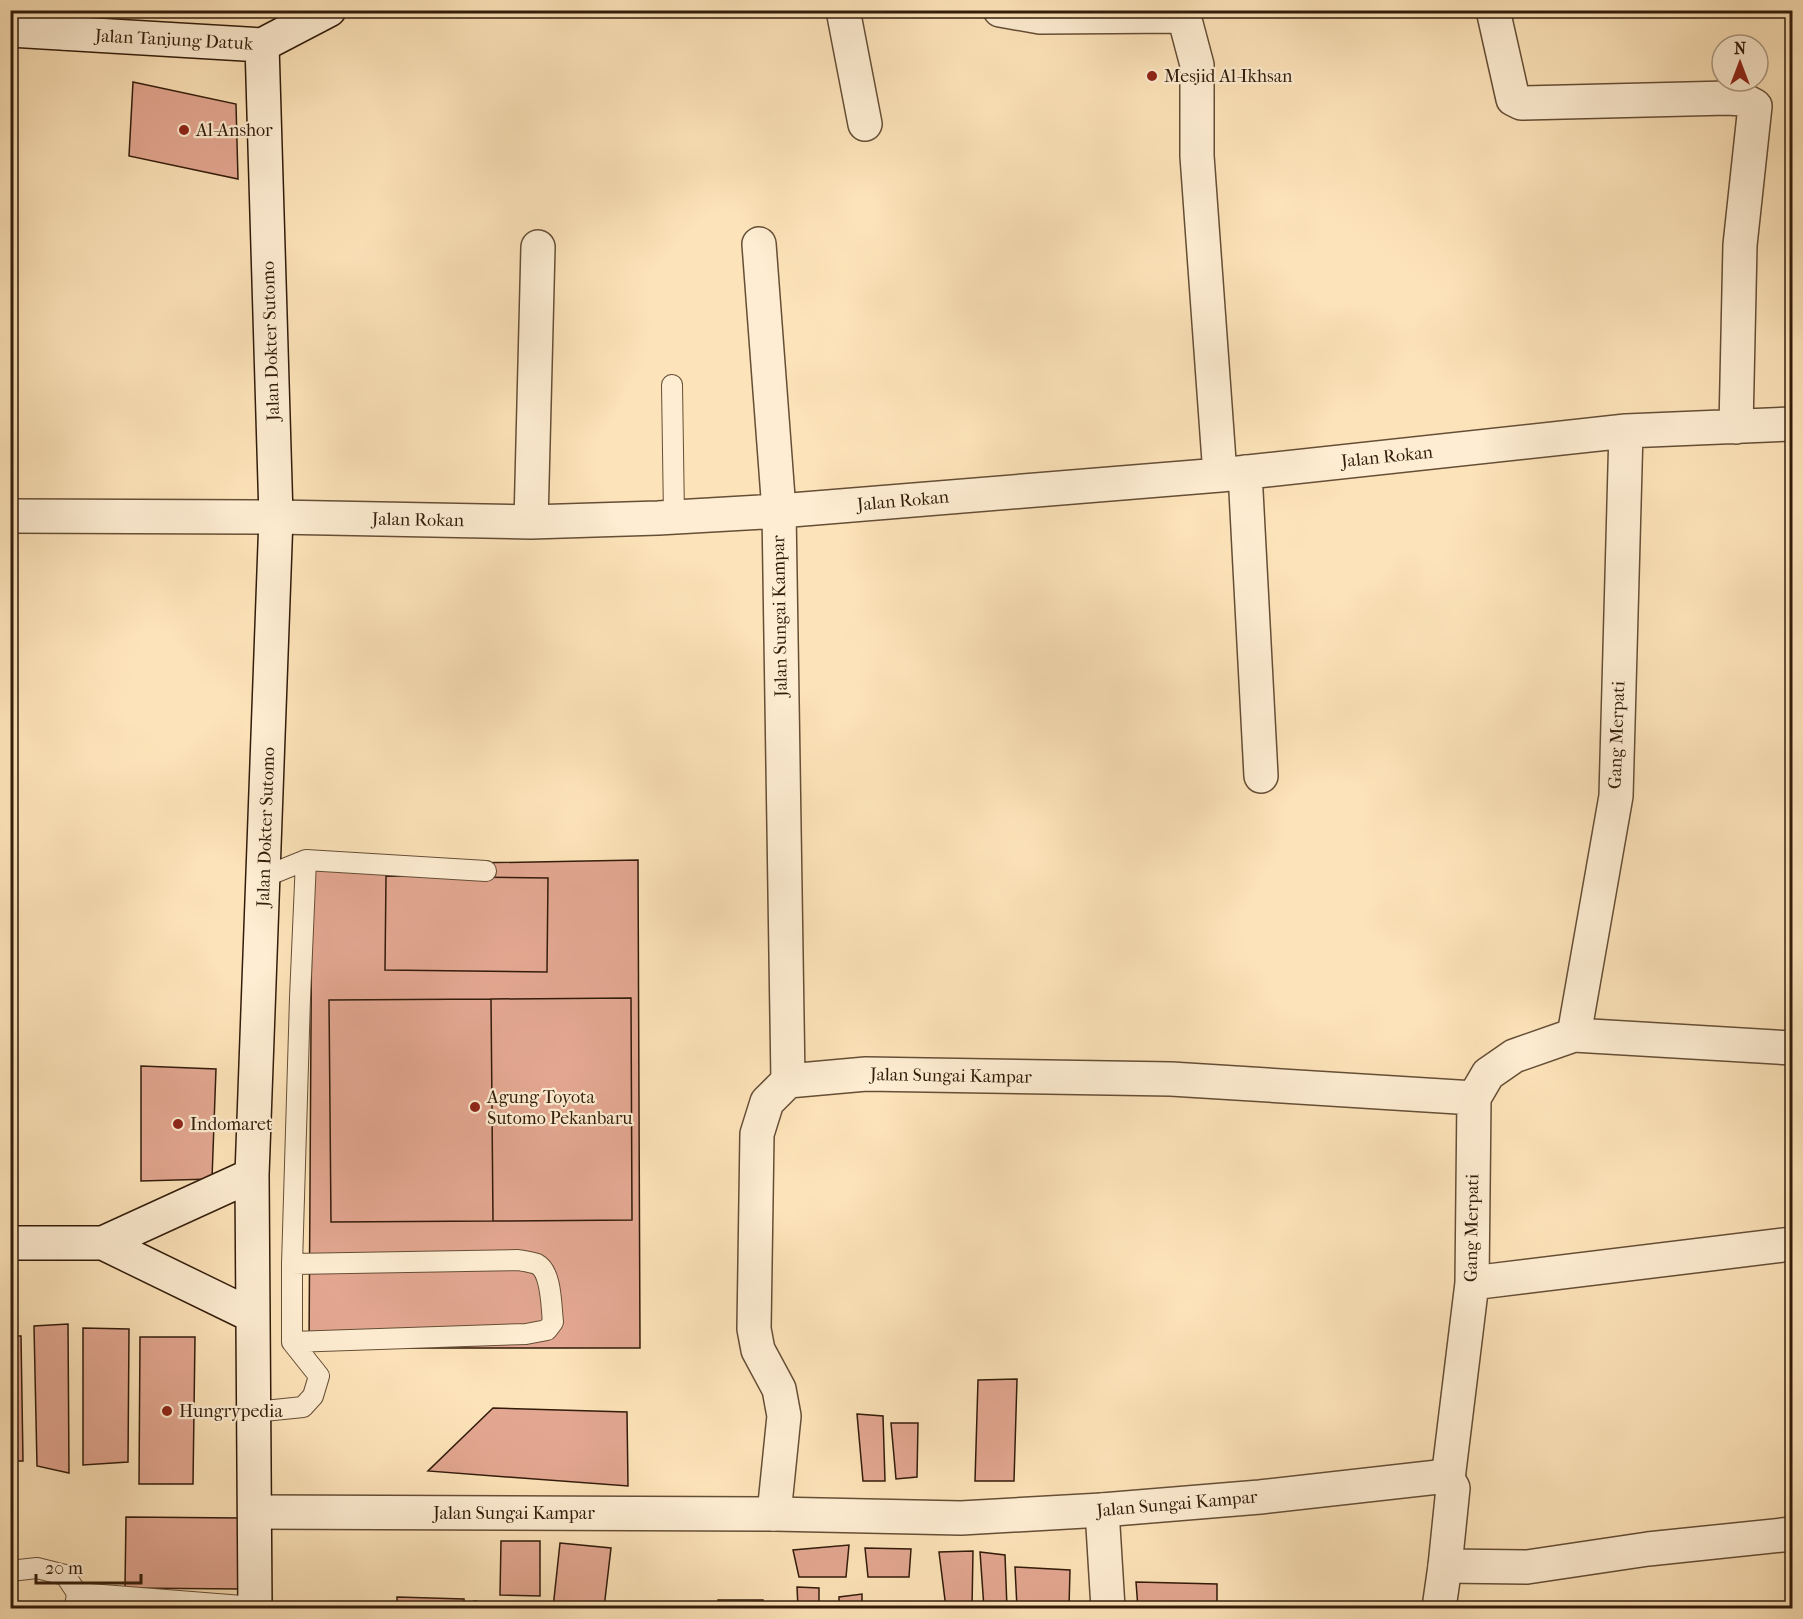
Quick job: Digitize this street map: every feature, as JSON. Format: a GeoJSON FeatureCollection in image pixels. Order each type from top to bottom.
{"type":"FeatureCollection","features":[{"type":"Feature","properties":{"kind":"street","name":"Jalan Tanjung Datuk"},"geometry":{"type":"LineString","coordinates":[[10,30],[65,22],[262,45],[329,10]]}},
{"type":"Feature","properties":{"kind":"street"},"geometry":{"type":"LineString","coordinates":[[843,10],[865,124]]}},
{"type":"Feature","properties":{"kind":"street"},"geometry":{"type":"LineString","coordinates":[[1000,10],[1040,17],[1182,13],[1197,65],[1197,156],[1233,474],[1261,776]]}},
{"type":"Feature","properties":{"kind":"street"},"geometry":{"type":"LineString","coordinates":[[1493,10],[1513,99],[1521,103],[1728,98],[1742,99],[1755,105],[1740,245],[1736,427]]}},
{"type":"Feature","properties":{"kind":"street","name":"Jalan Dokter Sutomo"},"geometry":{"type":"LineString","coordinates":[[255,1608],[252,1175],[276,517],[262,45]]}},
{"type":"Feature","properties":{"kind":"street","name":"Jalan Sungai Kampar"},"geometry":{"type":"LineString","coordinates":[[759,244],[779,511],[788,1081],[866,1074],[1172,1079],[1474,1098]]}},
{"type":"Feature","properties":{"kind":"street"},"geometry":{"type":"LineString","coordinates":[[531,522],[538,247]]}},
{"type":"Feature","properties":{"kind":"street","name":"Jalan Rokan"},"geometry":{"type":"LineString","coordinates":[[10,516],[276,517],[531,522],[779,511],[1233,474],[1626,431],[1792,424]]}},
{"type":"Feature","properties":{"kind":"street","name":"Gang Merpati"},"geometry":{"type":"LineString","coordinates":[[1574,1035],[1616,796],[1626,431]]}},
{"type":"Feature","properties":{"kind":"street"},"geometry":{"type":"LineString","coordinates":[[1474,1098],[1488,1074],[1514,1056],[1574,1035],[1792,1048]]}},
{"type":"Feature","properties":{"kind":"street"},"geometry":{"type":"LineString","coordinates":[[774,1514],[784,1416],[779,1389],[758,1350],[754,1329],[757,1134],[767,1102],[788,1081]]}},
{"type":"Feature","properties":{"kind":"street","name":"Gang Merpati"},"geometry":{"type":"LineString","coordinates":[[1448,1479],[1472,1283],[1474,1098]]}},
{"type":"Feature","properties":{"kind":"street"},"geometry":{"type":"LineString","coordinates":[[10,1243],[103,1243],[252,1175]]}},
{"type":"Feature","properties":{"kind":"street"},"geometry":{"type":"LineString","coordinates":[[103,1243],[253,1316]]}},
{"type":"Feature","properties":{"kind":"street"},"geometry":{"type":"LineString","coordinates":[[1472,1283],[1792,1244]]}},
{"type":"Feature","properties":{"kind":"street","name":"Jalan Sungai Kampar"},"geometry":{"type":"LineString","coordinates":[[255,1512],[774,1514],[961,1518],[1102,1510],[1260,1497],[1438,1478],[1448,1479]]}},
{"type":"Feature","properties":{"kind":"street"},"geometry":{"type":"LineString","coordinates":[[1439,1608],[1453,1488],[1448,1479]]}},
{"type":"Feature","properties":{"kind":"street"},"geometry":{"type":"LineString","coordinates":[[1102,1510],[1108,1608]]}},
{"type":"Feature","properties":{"kind":"street"},"geometry":{"type":"LineString","coordinates":[[1445,1566],[1527,1567],[1648,1549],[1792,1534]]}},
{"type":"Feature","properties":{"kind":"lane"},"geometry":{"type":"LineString","coordinates":[[672,385],[674,516]]}},
{"type":"Feature","properties":{"kind":"lane"},"geometry":{"type":"LineString","coordinates":[[264,877],[306,860],[486,872]]}},
{"type":"Feature","properties":{"kind":"lane"},"geometry":{"type":"LineString","coordinates":[[254,1412],[303,1407],[313,1396],[319,1376],[292,1342],[292,1264],[306,860]]}},
{"type":"Feature","properties":{"kind":"lane"},"geometry":{"type":"LineString","coordinates":[[292,1264],[518,1260],[536,1264],[548,1277],[553,1322],[547,1330],[532,1333],[292,1342]]}},
{"type":"Feature","properties":{"kind":"lane"},"geometry":{"type":"LineString","coordinates":[[10,1571],[37,1568],[65,1575],[76,1601],[255,1608]]}},
{"type":"Feature","properties":{"kind":"building","name":"Al-Anshor"},"geometry":{"type":"Polygon","coordinates":[[[133,82],[236,104],[238,179],[129,156],[133,82]]]}},
{"type":"Feature","properties":{"kind":"building","name":"Agung Toyota Sutomo Pekanbaru"},"geometry":{"type":"Polygon","coordinates":[[[638,860],[640,1348],[309,1348],[312,866],[638,860]]]}},
{"type":"Feature","properties":{"kind":"building"},"geometry":{"type":"Polygon","coordinates":[[[386,876],[548,878],[547,972],[385,970],[386,876]]]}},
{"type":"Feature","properties":{"kind":"building"},"geometry":{"type":"Polygon","coordinates":[[[631,998],[632,1220],[493,1221],[491,999],[631,998]]]}},
{"type":"Feature","properties":{"kind":"building"},"geometry":{"type":"Polygon","coordinates":[[[491,999],[493,1221],[331,1222],[329,1000],[491,999]]]}},
{"type":"Feature","properties":{"kind":"building","name":"Indomaret"},"geometry":{"type":"Polygon","coordinates":[[[141,1066],[216,1069],[212,1179],[141,1181],[141,1066]]]}},
{"type":"Feature","properties":{"kind":"building"},"geometry":{"type":"Polygon","coordinates":[[[68,1324],[69,1473],[37,1466],[34,1326],[68,1324]]]}},
{"type":"Feature","properties":{"kind":"building"},"geometry":{"type":"Polygon","coordinates":[[[83,1328],[129,1329],[128,1462],[83,1465],[83,1328]]]}},
{"type":"Feature","properties":{"kind":"building"},"geometry":{"type":"Polygon","coordinates":[[[10,1336],[21,1336],[23,1461],[10,1461],[10,1336]]]}},
{"type":"Feature","properties":{"kind":"building","name":"Hungrypedia"},"geometry":{"type":"Polygon","coordinates":[[[140,1337],[195,1337],[193,1484],[139,1484],[140,1337]]]}},
{"type":"Feature","properties":{"kind":"building"},"geometry":{"type":"Polygon","coordinates":[[[1017,1379],[1014,1481],[975,1481],[978,1380],[1017,1379]]]}},
{"type":"Feature","properties":{"kind":"building"},"geometry":{"type":"Polygon","coordinates":[[[493,1408],[627,1412],[628,1486],[428,1471],[493,1408]]]}},
{"type":"Feature","properties":{"kind":"building"},"geometry":{"type":"Polygon","coordinates":[[[857,1414],[883,1416],[885,1481],[863,1481],[857,1414]]]}},
{"type":"Feature","properties":{"kind":"building"},"geometry":{"type":"Polygon","coordinates":[[[891,1423],[918,1423],[917,1477],[896,1479],[891,1423]]]}},
{"type":"Feature","properties":{"kind":"building"},"geometry":{"type":"Polygon","coordinates":[[[126,1517],[242,1518],[242,1589],[125,1588],[126,1517]]]}},
{"type":"Feature","properties":{"kind":"building"},"geometry":{"type":"Polygon","coordinates":[[[501,1541],[540,1541],[540,1596],[500,1595],[501,1541]]]}},
{"type":"Feature","properties":{"kind":"building"},"geometry":{"type":"Polygon","coordinates":[[[560,1543],[611,1548],[604,1608],[553,1608],[560,1543]]]}},
{"type":"Feature","properties":{"kind":"building"},"geometry":{"type":"Polygon","coordinates":[[[849,1545],[846,1577],[799,1577],[793,1550],[849,1545]]]}},
{"type":"Feature","properties":{"kind":"building"},"geometry":{"type":"Polygon","coordinates":[[[865,1548],[911,1549],[909,1577],[868,1577],[865,1548]]]}},
{"type":"Feature","properties":{"kind":"building"},"geometry":{"type":"Polygon","coordinates":[[[973,1551],[972,1608],[946,1608],[939,1552],[973,1551]]]}},
{"type":"Feature","properties":{"kind":"building"},"geometry":{"type":"Polygon","coordinates":[[[980,1552],[1005,1555],[1007,1608],[984,1608],[980,1552]]]}},
{"type":"Feature","properties":{"kind":"building"},"geometry":{"type":"Polygon","coordinates":[[[1015,1567],[1070,1570],[1069,1608],[1017,1608],[1015,1567]]]}},
{"type":"Feature","properties":{"kind":"building"},"geometry":{"type":"Polygon","coordinates":[[[1136,1582],[1217,1584],[1217,1608],[1138,1608],[1136,1582]]]}},
{"type":"Feature","properties":{"kind":"building"},"geometry":{"type":"Polygon","coordinates":[[[797,1587],[819,1588],[819,1608],[798,1608],[797,1587]]]}},
{"type":"Feature","properties":{"kind":"building"},"geometry":{"type":"Polygon","coordinates":[[[862,1594],[862,1608],[839,1608],[839,1597],[862,1594]]]}},
{"type":"Feature","properties":{"kind":"building"},"geometry":{"type":"Polygon","coordinates":[[[397,1597],[464,1599],[464,1608],[397,1608],[397,1597]]]}},
{"type":"Feature","properties":{"kind":"building"},"geometry":{"type":"Polygon","coordinates":[[[718,1600],[763,1600],[763,1608],[718,1608],[718,1600]]]}},
{"type":"Feature","properties":{"kind":"building"},"geometry":{"type":"Polygon","coordinates":[[[474,1601],[528,1608],[473,1608],[474,1601]]]}},
{"type":"Feature","properties":{"kind":"place","name":"Mesjid Al-Ikhsan"},"geometry":{"type":"Point","coordinates":[1152,76]}},
{"type":"Feature","properties":{"kind":"place","name":"Al-Anshor"},"geometry":{"type":"Point","coordinates":[184,130]}},
{"type":"Feature","properties":{"kind":"place","name":"Agung Toyota Sutomo Pekanbaru"},"geometry":{"type":"Point","coordinates":[475,1107]}},
{"type":"Feature","properties":{"kind":"place","name":"Indomaret"},"geometry":{"type":"Point","coordinates":[178,1124]}},
{"type":"Feature","properties":{"kind":"place","name":"Hungrypedia"},"geometry":{"type":"Point","coordinates":[167,1411]}}]}
